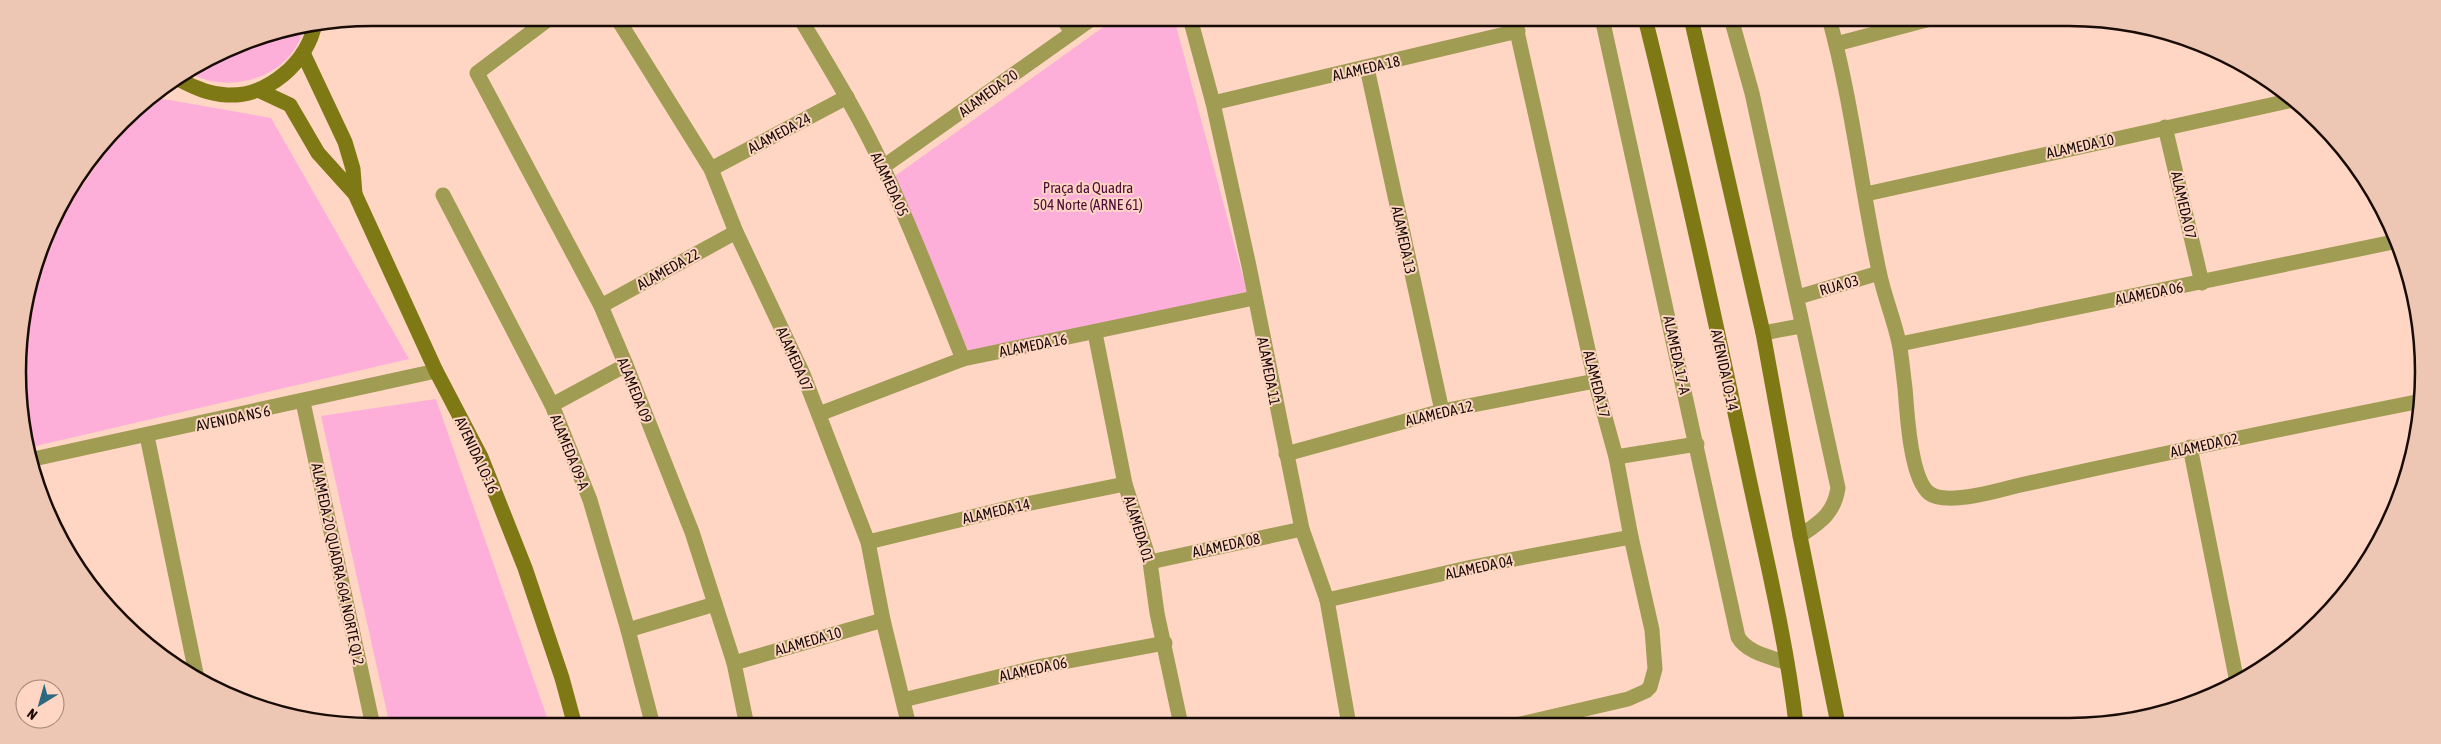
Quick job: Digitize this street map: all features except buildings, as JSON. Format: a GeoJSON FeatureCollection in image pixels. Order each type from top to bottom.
{"type":"FeatureCollection","features":[{"type":"Feature","properties":{"kind":"street","name":"ALAMEDA 09"},"geometry":{"type":"LineString","coordinates":[[539,26],[477,73],[601,306],[626,365],[692,532],[734,663],[745,718]]}},
{"type":"Feature","properties":{"kind":"street","name":"ALAMEDA 07"},"geometry":{"type":"LineString","coordinates":[[622,26],[711,169],[736,232],[803,374],[868,542],[883,620],[907,718]]}},
{"type":"Feature","properties":{"kind":"street","name":"ALAMEDA 05"},"geometry":{"type":"LineString","coordinates":[[805,26],[883,167],[924,259],[963,359]]}},
{"type":"Feature","properties":{"kind":"street"},"geometry":{"type":"LineString","coordinates":[[1068,26],[1072,32]]}},
{"type":"Feature","properties":{"kind":"street","name":"ALAMEDA 20"},"geometry":{"type":"LineString","coordinates":[[883,167],[1081,26]]}},
{"type":"Feature","properties":{"kind":"street","name":"ALAMEDA 11"},"geometry":{"type":"LineString","coordinates":[[1192,26],[1213,103],[1249,266],[1302,529],[1327,600],[1347,718]]}},
{"type":"Feature","properties":{"kind":"street","name":"ALAMEDA 18"},"geometry":{"type":"LineString","coordinates":[[1213,103],[1367,68],[1509,26]]}},
{"type":"Feature","properties":{"kind":"street","name":"ALAMEDA 17"},"geometry":{"type":"LineString","coordinates":[[1516,26],[1595,381],[1616,457],[1631,537],[1652,630],[1655,669],[1653,679],[1646,691],[1628,699],[1545,718]]}},
{"type":"Feature","properties":{"kind":"street","name":"ALAMEDA 17-A"},"geometry":{"type":"LineString","coordinates":[[1604,26],[1738,637],[1746,646],[1758,653],[1787,663]]}},
{"type":"Feature","properties":{"kind":"street","name":"AVENIDA LO-14"},"geometry":{"type":"LineString","coordinates":[[1647,26],[1683,173],[1787,663],[1795,718]]}},
{"type":"Feature","properties":{"kind":"street"},"geometry":{"type":"LineString","coordinates":[[1693,26],[1763,333],[1800,536],[1837,718]]}},
{"type":"Feature","properties":{"kind":"street"},"geometry":{"type":"LineString","coordinates":[[1733,26],[1752,93],[1798,296],[1802,326],[1838,488],[1836,502],[1826,516],[1800,536]]}},
{"type":"Feature","properties":{"kind":"street"},"geometry":{"type":"LineString","coordinates":[[1831,26],[1866,194],[1879,273],[1900,344]]}},
{"type":"Feature","properties":{"kind":"street"},"geometry":{"type":"LineString","coordinates":[[1836,44],[1904,26]]}},
{"type":"Feature","properties":{"kind":"street"},"geometry":{"type":"LineString","coordinates":[[184,82],[198,90],[228,95],[258,90],[284,75],[303,54],[313,32]]}},
{"type":"Feature","properties":{"kind":"street","name":"AVENIDA LO-16"},"geometry":{"type":"LineString","coordinates":[[303,54],[345,142],[353,168],[354,194]]}},
{"type":"Feature","properties":{"kind":"street","name":"ALAMEDA 13"},"geometry":{"type":"LineString","coordinates":[[1367,68],[1442,411]]}},
{"type":"Feature","properties":{"kind":"street","name":"AVENIDA LO-16"},"geometry":{"type":"LineString","coordinates":[[258,90],[290,105],[318,153],[354,194],[436,372],[481,457],[522,558],[562,678],[573,718]]}},
{"type":"Feature","properties":{"kind":"street","name":"ALAMEDA 24"},"geometry":{"type":"LineString","coordinates":[[711,169],[846,98]]}},
{"type":"Feature","properties":{"kind":"street","name":"ALAMEDA 10"},"geometry":{"type":"LineString","coordinates":[[1866,194],[2284,102]]}},
{"type":"Feature","properties":{"kind":"street","name":"ALAMEDA 07"},"geometry":{"type":"LineString","coordinates":[[2165,128],[2202,283]]}},
{"type":"Feature","properties":{"kind":"street","name":"ALAMEDA 09-A"},"geometry":{"type":"LineString","coordinates":[[443,195],[552,405],[590,500],[628,630],[651,718]]}},
{"type":"Feature","properties":{"kind":"street","name":"ALAMEDA 22"},"geometry":{"type":"LineString","coordinates":[[601,306],[736,232]]}},
{"type":"Feature","properties":{"kind":"street","name":"ALAMEDA 06"},"geometry":{"type":"LineString","coordinates":[[1900,344],[2389,243]]}},
{"type":"Feature","properties":{"kind":"street","name":"RUA 03"},"geometry":{"type":"LineString","coordinates":[[1798,296],[1879,273]]}},
{"type":"Feature","properties":{"kind":"street","name":"ALAMEDA 16"},"geometry":{"type":"LineString","coordinates":[[819,414],[963,359],[1095,333],[1254,298]]}},
{"type":"Feature","properties":{"kind":"street"},"geometry":{"type":"LineString","coordinates":[[1763,333],[1802,326]]}},
{"type":"Feature","properties":{"kind":"street","name":"ALAMEDA 01"},"geometry":{"type":"LineString","coordinates":[[1095,333],[1125,484],[1150,562],[1157,613],[1181,718]]}},
{"type":"Feature","properties":{"kind":"street","name":"ALAMEDA 02"},"geometry":{"type":"LineString","coordinates":[[1900,344],[1912,454],[1922,484],[1927,492],[1935,496],[1962,497],[1988,493],[2190,447],[2413,403]]}},
{"type":"Feature","properties":{"kind":"street"},"geometry":{"type":"LineString","coordinates":[[552,405],[626,365]]}},
{"type":"Feature","properties":{"kind":"street","name":"AVENIDA NS 6"},"geometry":{"type":"LineString","coordinates":[[37,458],[436,372]]}},
{"type":"Feature","properties":{"kind":"street","name":"ALAMEDA 12"},"geometry":{"type":"LineString","coordinates":[[1286,454],[1442,411],[1595,381]]}},
{"type":"Feature","properties":{"kind":"street","name":"ALAMEDA 20 QUADRA 604 NORTE QI 2"},"geometry":{"type":"LineString","coordinates":[[304,402],[371,718]]}},
{"type":"Feature","properties":{"kind":"street"},"geometry":{"type":"LineString","coordinates":[[147,436],[195,668]]}},
{"type":"Feature","properties":{"kind":"street"},"geometry":{"type":"LineString","coordinates":[[1616,457],[1697,444]]}},
{"type":"Feature","properties":{"kind":"street"},"geometry":{"type":"LineString","coordinates":[[2190,447],[2236,675]]}},
{"type":"Feature","properties":{"kind":"street","name":"ALAMEDA 14"},"geometry":{"type":"LineString","coordinates":[[868,542],[1021,505],[1125,484]]}},
{"type":"Feature","properties":{"kind":"street","name":"ALAMEDA 08"},"geometry":{"type":"LineString","coordinates":[[1150,562],[1302,529]]}},
{"type":"Feature","properties":{"kind":"street","name":"ALAMEDA 04"},"geometry":{"type":"LineString","coordinates":[[1327,600],[1472,567],[1631,537]]}},
{"type":"Feature","properties":{"kind":"street"},"geometry":{"type":"LineString","coordinates":[[628,630],[715,604]]}},
{"type":"Feature","properties":{"kind":"street","name":"ALAMEDA 10"},"geometry":{"type":"LineString","coordinates":[[734,663],[883,620]]}},
{"type":"Feature","properties":{"kind":"street","name":"ALAMEDA 06"},"geometry":{"type":"LineString","coordinates":[[903,700],[1042,666],[1165,643]]}},
{"type":"Feature","properties":{"kind":"green space","name":"Praça da Quadra 504 Norte (ARNE 61)"},"geometry":{"type":"Polygon","coordinates":[[[1105,26],[1176,26],[1247,292],[969,353],[895,176],[1105,26]]]}},
{"type":"Feature","properties":{"kind":"green space"},"geometry":{"type":"Polygon","coordinates":[[[301,34],[299,42],[289,57],[276,68],[260,77],[224,83],[206,80],[195,75],[240,53],[301,34]]]}},
{"type":"Feature","properties":{"kind":"green space"},"geometry":{"type":"Polygon","coordinates":[[[161,99],[271,118],[409,359],[35,446],[27,395],[26,372],[29,327],[38,283],[45,261],[62,219],[73,200],[112,144],[144,112],[161,99]]]}},
{"type":"Feature","properties":{"kind":"green space"},"geometry":{"type":"Polygon","coordinates":[[[436,399],[547,718],[388,718],[321,416],[436,399]]]}}]}
